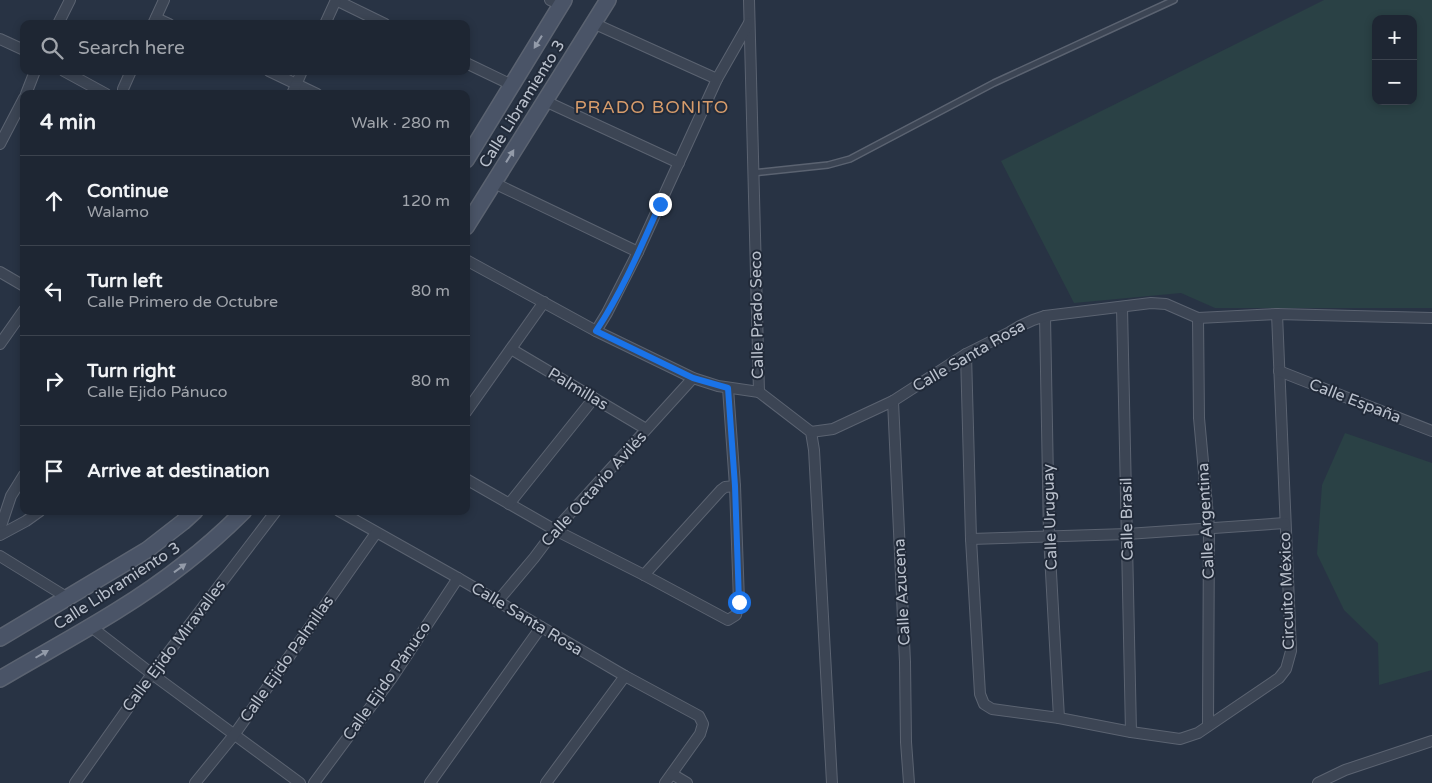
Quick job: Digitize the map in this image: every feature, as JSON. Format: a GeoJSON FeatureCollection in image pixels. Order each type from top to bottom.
{"type":"FeatureCollection","features":[{"type":"Feature","properties":{"kind":"street"},"geometry":{"type":"LineString","coordinates":[[60,20],[70,0]]}},
{"type":"Feature","properties":{"kind":"street"},"geometry":{"type":"LineString","coordinates":[[154,20],[164,0]]}},
{"type":"Feature","properties":{"kind":"street"},"geometry":{"type":"LineString","coordinates":[[327,20],[336,0],[377,20]]}},
{"type":"Feature","properties":{"kind":"street","name":"Calle Libramiento 3"},"geometry":{"type":"LineString","coordinates":[[470,221],[608,0]]}},
{"type":"Feature","properties":{"kind":"street","name":"Calle Prado Seco"},"geometry":{"type":"LineString","coordinates":[[747,1],[752,112],[759,392],[811,432]]}},
{"type":"Feature","properties":{"kind":"street","name":"Calle Libramiento 3"},"geometry":{"type":"LineString","coordinates":[[470,153],[512,85],[558,2]]}},
{"type":"Feature","properties":{"kind":"street"},"geometry":{"type":"LineString","coordinates":[[593,23],[717,79]]}},
{"type":"Feature","properties":{"kind":"street"},"geometry":{"type":"LineString","coordinates":[[596,331],[638,252],[717,79],[749,23]]}},
{"type":"Feature","properties":{"kind":"street"},"geometry":{"type":"LineString","coordinates":[[0,39],[20,48]]}},
{"type":"Feature","properties":{"kind":"street"},"geometry":{"type":"LineString","coordinates":[[470,65],[512,85]]}},
{"type":"Feature","properties":{"kind":"street"},"geometry":{"type":"LineString","coordinates":[[28,90],[34,75]]}},
{"type":"Feature","properties":{"kind":"street"},"geometry":{"type":"LineString","coordinates":[[71,75],[99,90]]}},
{"type":"Feature","properties":{"kind":"street"},"geometry":{"type":"LineString","coordinates":[[123,90],[129,75]]}},
{"type":"Feature","properties":{"kind":"street"},"geometry":{"type":"LineString","coordinates":[[275,75],[294,89],[300,75]]}},
{"type":"Feature","properties":{"kind":"street"},"geometry":{"type":"LineString","coordinates":[[545,101],[679,163]]}},
{"type":"Feature","properties":{"kind":"street"},"geometry":{"type":"LineString","coordinates":[[0,144],[20,106]]}},
{"type":"Feature","properties":{"kind":"street"},"geometry":{"type":"LineString","coordinates":[[494,182],[638,252]]}},
{"type":"Feature","properties":{"kind":"street"},"geometry":{"type":"LineString","coordinates":[[470,262],[596,331],[693,378],[728,388],[759,392]]}},
{"type":"Feature","properties":{"kind":"street"},"geometry":{"type":"LineString","coordinates":[[0,272],[20,284]]}},
{"type":"Feature","properties":{"kind":"street"},"geometry":{"type":"LineString","coordinates":[[470,406],[544,302]]}},
{"type":"Feature","properties":{"kind":"street","name":"Calle Santa Rosa"},"geometry":{"type":"LineString","coordinates":[[811,432],[833,429],[893,401],[966,354],[1020,326],[1045,316],[1151,303],[1166,304],[1198,318],[1277,314],[1432,318]]}},
{"type":"Feature","properties":{"kind":"street","name":"Calle Brasil"},"geometry":{"type":"LineString","coordinates":[[1122,307],[1131,732]]}},
{"type":"Feature","properties":{"kind":"street","name":"Circuito México"},"geometry":{"type":"LineString","coordinates":[[971,539],[980,694],[984,704],[992,709],[1059,718],[1180,739],[1198,733],[1279,678],[1289,662],[1291,651],[1277,314]]}},
{"type":"Feature","properties":{"kind":"street"},"geometry":{"type":"LineString","coordinates":[[0,344],[20,316]]}},
{"type":"Feature","properties":{"kind":"street","name":"Calle Uruguay"},"geometry":{"type":"LineString","coordinates":[[1045,316],[1049,536],[1059,718]]}},
{"type":"Feature","properties":{"kind":"street","name":"Calle Argentina"},"geometry":{"type":"LineString","coordinates":[[1198,318],[1199,418],[1209,527],[1208,725]]}},
{"type":"Feature","properties":{"kind":"street","name":"Palmillas"},"geometry":{"type":"LineString","coordinates":[[511,349],[646,429]]}},
{"type":"Feature","properties":{"kind":"street"},"geometry":{"type":"LineString","coordinates":[[966,354],[971,539],[1127,534],[1285,523]]}},
{"type":"Feature","properties":{"kind":"street","name":"Calle España"},"geometry":{"type":"LineString","coordinates":[[1279,371],[1432,430]]}},
{"type":"Feature","properties":{"kind":"street","name":"Calle Octavio Avilés"},"geometry":{"type":"LineString","coordinates":[[497,602],[555,530],[693,378]]}},
{"type":"Feature","properties":{"kind":"street"},"geometry":{"type":"LineString","coordinates":[[470,481],[555,530],[728,620],[736,615],[739,602],[735,486],[728,388]]}},
{"type":"Feature","properties":{"kind":"street"},"geometry":{"type":"LineString","coordinates":[[509,504],[594,398]]}},
{"type":"Feature","properties":{"kind":"street","name":"Calle Azucena"},"geometry":{"type":"LineString","coordinates":[[893,401],[909,783]]}},
{"type":"Feature","properties":{"kind":"street"},"geometry":{"type":"LineString","coordinates":[[811,432],[814,450],[832,783]]}},
{"type":"Feature","properties":{"kind":"street"},"geometry":{"type":"LineString","coordinates":[[0,529],[11,496],[20,481]]}},
{"type":"Feature","properties":{"kind":"street"},"geometry":{"type":"LineString","coordinates":[[644,575],[721,490],[725,487],[735,486]]}},
{"type":"Feature","properties":{"kind":"street"},"geometry":{"type":"LineString","coordinates":[[0,535],[34,515]]}},
{"type":"Feature","properties":{"kind":"street","name":"Calle Libramiento 3"},"geometry":{"type":"LineString","coordinates":[[0,638],[148,550],[191,515]]}},
{"type":"Feature","properties":{"kind":"street","name":"Calle Libramiento 3"},"geometry":{"type":"LineString","coordinates":[[0,679],[148,590],[183,565],[216,538],[240,515]]}},
{"type":"Feature","properties":{"kind":"street","name":"Calle Ejido Miravalles"},"geometry":{"type":"LineString","coordinates":[[75,783],[152,674],[273,515]]}},
{"type":"Feature","properties":{"kind":"street","name":"Calle Santa Rosa"},"geometry":{"type":"LineString","coordinates":[[346,515],[625,676],[699,716],[703,724],[700,734],[672,774]]}},
{"type":"Feature","properties":{"kind":"street","name":"Calle Ejido Palmillas"},"geometry":{"type":"LineString","coordinates":[[196,783],[234,735],[376,533]]}},
{"type":"Feature","properties":{"kind":"street"},"geometry":{"type":"LineString","coordinates":[[0,556],[68,598]]}},
{"type":"Feature","properties":{"kind":"street","name":"Calle Ejido Pánuco"},"geometry":{"type":"LineString","coordinates":[[314,783],[392,678],[458,578]]}},
{"type":"Feature","properties":{"kind":"street"},"geometry":{"type":"LineString","coordinates":[[90,626],[300,783]]}},
{"type":"Feature","properties":{"kind":"street"},"geometry":{"type":"LineString","coordinates":[[430,783],[541,628]]}},
{"type":"Feature","properties":{"kind":"street"},"geometry":{"type":"LineString","coordinates":[[546,783],[625,676]]}},
{"type":"Feature","properties":{"kind":"street"},"geometry":{"type":"LineString","coordinates":[[1318,783],[1345,770],[1432,741]]}},
{"type":"Feature","properties":{"kind":"street"},"geometry":{"type":"LineString","coordinates":[[665,783],[672,774],[687,783]]}},
{"type":"Feature","properties":{"kind":"lane"},"geometry":{"type":"LineString","coordinates":[[753,173],[828,165],[850,159],[994,83],[1174,0]]}},
{"type":"Feature","properties":{"kind":"green space"},"geometry":{"type":"Polygon","coordinates":[[[1324,0],[1432,0],[1432,308],[1215,308],[1181,293],[1074,303],[1001,161],[1324,0]]]}},
{"type":"Feature","properties":{"kind":"green space"},"geometry":{"type":"Polygon","coordinates":[[[1345,433],[1432,463],[1432,670],[1379,685],[1378,643],[1344,610],[1317,554],[1322,485],[1345,433]]]}},
{"type":"Feature","properties":{"kind":"district","name":"PRADO BONITO"},"geometry":{"type":"Point","coordinates":[652,107]}},
{"type":"Feature","properties":{"kind":"route"},"geometry":{"type":"LineString","coordinates":[[660,204],[638,252],[596,331],[693,378],[728,388],[735,486],[739,602]]}}]}
